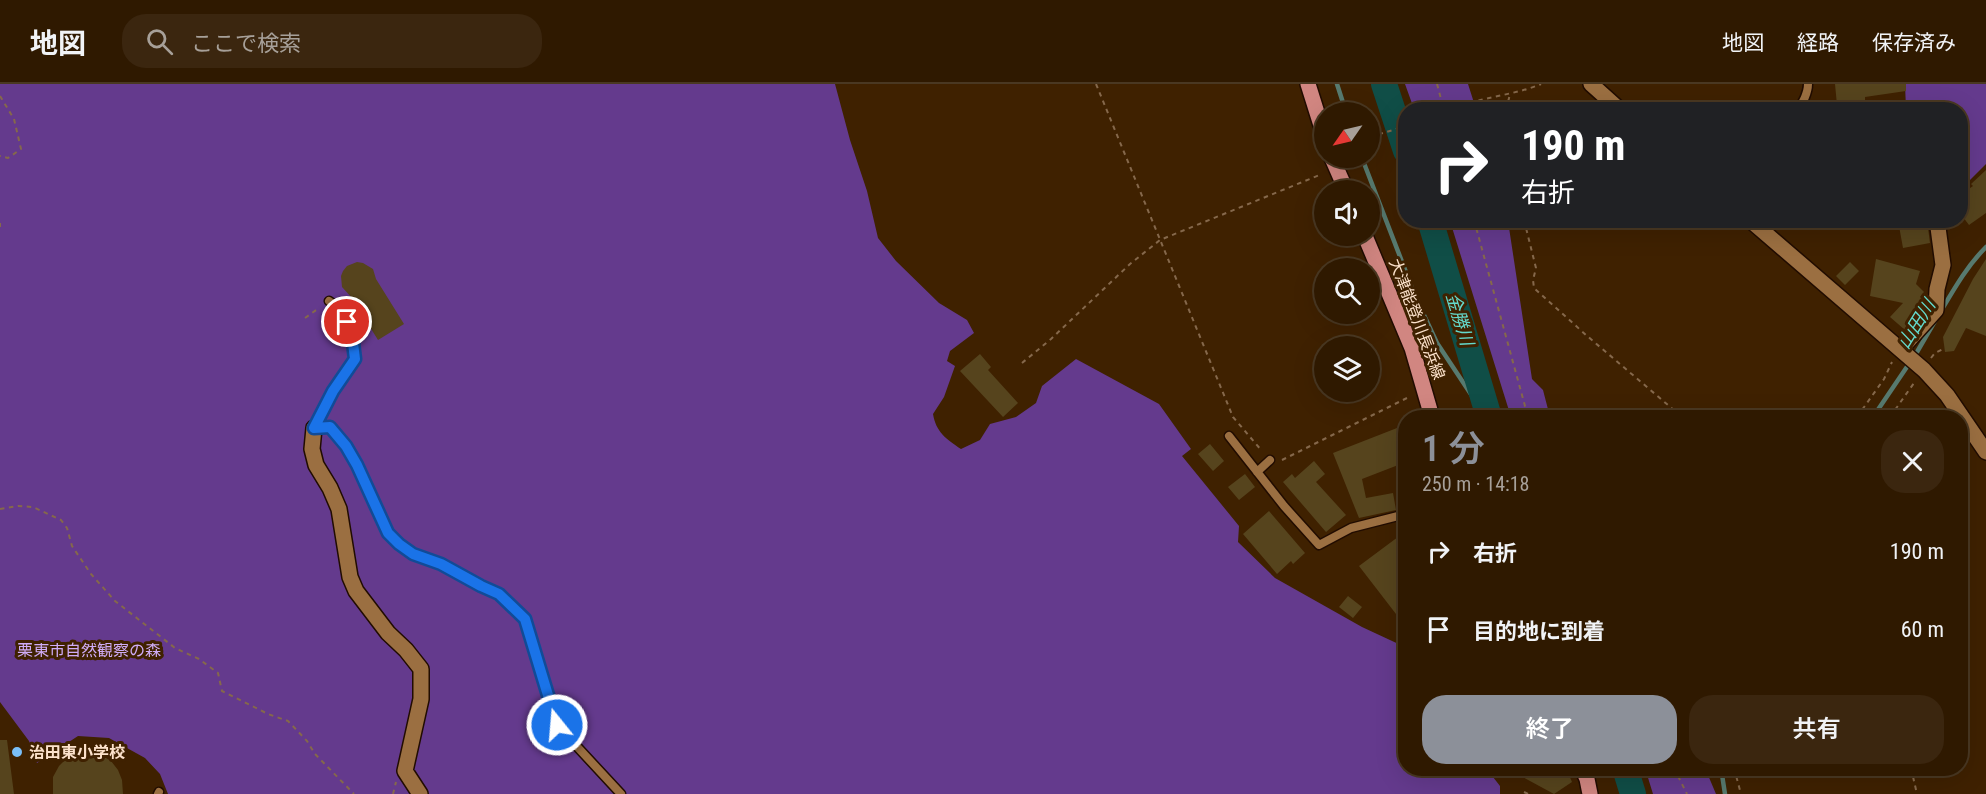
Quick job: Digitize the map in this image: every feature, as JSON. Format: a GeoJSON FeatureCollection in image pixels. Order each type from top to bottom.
{"type":"FeatureCollection","features":[{"type":"Feature","properties":{"kind":"main road"},"geometry":{"type":"LineString","coordinates":[[1308,84],[1314,103]]}},
{"type":"Feature","properties":{"kind":"main road","name":"大津能登川長浜線"},"geometry":{"type":"LineString","coordinates":[[1369,246],[1412,348],[1430,410]]}},
{"type":"Feature","properties":{"kind":"main road"},"geometry":{"type":"LineString","coordinates":[[1586,776],[1590,794]]}},
{"type":"Feature","properties":{"kind":"street"},"geometry":{"type":"LineString","coordinates":[[1590,84],[1611,102]]}},
{"type":"Feature","properties":{"kind":"street"},"geometry":{"type":"LineString","coordinates":[[1759,228],[1922,368],[1957,410]]}},
{"type":"Feature","properties":{"kind":"street"},"geometry":{"type":"LineString","coordinates":[[1903,351],[1936,310],[1937,289],[1943,265],[1938,228]]}},
{"type":"Feature","properties":{"kind":"street"},"geometry":{"type":"LineString","coordinates":[[1968,426],[1986,452]]}},
{"type":"Feature","properties":{"kind":"street"},"geometry":{"type":"LineString","coordinates":[[314,428],[312,449],[316,465],[339,509],[350,577],[356,591],[388,633],[421,669],[421,699],[405,771],[420,794]]}},
{"type":"Feature","properties":{"kind":"lane"},"geometry":{"type":"LineString","coordinates":[[1802,102],[1808,84]]}},
{"type":"Feature","properties":{"kind":"lane"},"geometry":{"type":"LineString","coordinates":[[314,428],[333,391],[355,359],[352,335],[347,322],[335,305],[329,302]]}},
{"type":"Feature","properties":{"kind":"lane"},"geometry":{"type":"LineString","coordinates":[[314,428],[330,427],[346,446],[388,533],[399,544],[413,554],[441,564],[499,594],[525,619],[557,725],[621,794]]}},
{"type":"Feature","properties":{"kind":"lane"},"geometry":{"type":"LineString","coordinates":[[1229,436],[1284,506],[1319,545],[1351,528],[1398,516]]}},
{"type":"Feature","properties":{"kind":"lane"},"geometry":{"type":"LineString","coordinates":[[1257,472],[1270,460]]}},
{"type":"Feature","properties":{"kind":"path"},"geometry":{"type":"LineString","coordinates":[[1096,84],[1233,417],[1274,464],[1424,390]]}},
{"type":"Feature","properties":{"kind":"path"},"geometry":{"type":"LineString","coordinates":[[1437,84],[1442,102]]}},
{"type":"Feature","properties":{"kind":"path"},"geometry":{"type":"LineString","coordinates":[[1473,102],[1525,91],[1541,84]]}},
{"type":"Feature","properties":{"kind":"path"},"geometry":{"type":"LineString","coordinates":[[1508,102],[1510,94]]}},
{"type":"Feature","properties":{"kind":"path"},"geometry":{"type":"LineString","coordinates":[[0,96],[14,119],[21,149],[8,158],[0,156]]}},
{"type":"Feature","properties":{"kind":"path"},"geometry":{"type":"LineString","coordinates":[[1380,134],[1398,128]]}},
{"type":"Feature","properties":{"kind":"path"},"geometry":{"type":"LineString","coordinates":[[1022,363],[1051,339],[1130,264],[1160,240],[1323,168]]}},
{"type":"Feature","properties":{"kind":"path"},"geometry":{"type":"LineString","coordinates":[[1476,228],[1526,410]]}},
{"type":"Feature","properties":{"kind":"path"},"geometry":{"type":"LineString","coordinates":[[1526,228],[1536,268],[1534,288],[1674,410]]}},
{"type":"Feature","properties":{"kind":"path"},"geometry":{"type":"LineString","coordinates":[[305,318],[329,302]]}},
{"type":"Feature","properties":{"kind":"path"},"geometry":{"type":"LineString","coordinates":[[1862,410],[1903,351]]}},
{"type":"Feature","properties":{"kind":"path"},"geometry":{"type":"LineString","coordinates":[[1895,410],[1922,368]]}},
{"type":"Feature","properties":{"kind":"path"},"geometry":{"type":"LineString","coordinates":[[0,509],[18,506],[33,507],[61,520],[72,546],[91,574],[115,601],[175,648],[199,659],[218,673],[222,691],[268,714],[288,721],[307,741],[315,754],[354,794]]}},
{"type":"Feature","properties":{"kind":"path"},"geometry":{"type":"LineString","coordinates":[[1678,776],[1687,794]]}},
{"type":"Feature","properties":{"kind":"path"},"geometry":{"type":"LineString","coordinates":[[1736,776],[1741,794]]}},
{"type":"Feature","properties":{"kind":"path"},"geometry":{"type":"LineString","coordinates":[[1913,776],[1917,794]]}},
{"type":"Feature","properties":{"kind":"path"},"geometry":{"type":"LineString","coordinates":[[1524,792],[1528,794]]}},
{"type":"Feature","properties":{"kind":"green space","name":"栗東市自然観察の森"},"geometry":{"type":"Polygon","coordinates":[[[0,84],[835,84],[867,191],[878,238],[896,261],[939,303],[967,320],[974,333],[950,351],[947,361],[955,366],[944,397],[933,414],[942,434],[961,449],[980,440],[990,424],[1016,417],[1036,403],[1042,386],[1076,359],[1159,404],[1191,449],[1182,456],[1239,526],[1238,542],[1275,578],[1362,627],[1398,644],[1398,776],[1492,776],[1500,786],[1500,794],[168,794],[160,774],[145,758],[109,738],[78,736],[37,763],[29,741],[0,702],[0,84]]]}},
{"type":"Feature","properties":{"kind":"green space"},"geometry":{"type":"Polygon","coordinates":[[[1405,84],[1468,84],[1474,102],[1411,102],[1405,84]]]}},
{"type":"Feature","properties":{"kind":"green space"},"geometry":{"type":"Polygon","coordinates":[[[1905,84],[1986,84],[1986,164],[1968,182],[1968,102],[1906,102],[1905,84]]]}},
{"type":"Feature","properties":{"kind":"green space"},"geometry":{"type":"Polygon","coordinates":[[[1452,228],[1509,228],[1532,379],[1543,390],[1548,410],[1509,410],[1452,228]]]}},
{"type":"Feature","properties":{"kind":"green space"},"geometry":{"type":"Polygon","coordinates":[[[1647,776],[1708,776],[1716,794],[1653,794],[1647,776]]]}},
{"type":"Feature","properties":{"kind":"building"},"geometry":{"type":"Polygon","coordinates":[[[1835,84],[1906,84],[1906,91],[1865,97],[1865,102],[1837,102],[1835,84]]]}},
{"type":"Feature","properties":{"kind":"building"},"geometry":{"type":"Polygon","coordinates":[[[1986,170],[1986,213],[1969,225],[1968,189],[1973,186],[1971,184],[1986,170]]]}},
{"type":"Feature","properties":{"kind":"building"},"geometry":{"type":"Polygon","coordinates":[[[1899,228],[1928,228],[1930,243],[1903,248],[1899,228]]]}},
{"type":"Feature","properties":{"kind":"building"},"geometry":{"type":"Polygon","coordinates":[[[1876,259],[1920,271],[1916,284],[1924,292],[1920,297],[1927,303],[1905,330],[1890,317],[1903,303],[1870,296],[1876,259]]]}},
{"type":"Feature","properties":{"kind":"building"},"geometry":{"type":"Polygon","coordinates":[[[1986,259],[1986,336],[1966,328],[1954,351],[1945,352],[1943,337],[1986,259]]]}},
{"type":"Feature","properties":{"kind":"building"},"geometry":{"type":"Polygon","coordinates":[[[357,262],[373,269],[376,279],[404,324],[378,340],[352,298],[342,287],[343,271],[347,266],[357,262]]]}},
{"type":"Feature","properties":{"kind":"building"},"geometry":{"type":"Polygon","coordinates":[[[1850,262],[1859,271],[1845,285],[1836,276],[1850,262]]]}},
{"type":"Feature","properties":{"kind":"building"},"geometry":{"type":"Polygon","coordinates":[[[980,354],[991,367],[988,370],[1018,403],[1003,417],[960,371],[980,354]]]}},
{"type":"Feature","properties":{"kind":"building"},"geometry":{"type":"Polygon","coordinates":[[[1397,428],[1398,465],[1362,479],[1366,498],[1393,493],[1396,510],[1359,518],[1333,453],[1397,428]]]}},
{"type":"Feature","properties":{"kind":"building"},"geometry":{"type":"Polygon","coordinates":[[[1210,444],[1224,461],[1213,471],[1198,454],[1210,444]]]}},
{"type":"Feature","properties":{"kind":"building"},"geometry":{"type":"Polygon","coordinates":[[[1314,461],[1325,474],[1316,482],[1346,515],[1326,532],[1283,482],[1292,474],[1295,478],[1314,461]]]}},
{"type":"Feature","properties":{"kind":"building"},"geometry":{"type":"Polygon","coordinates":[[[1245,474],[1255,487],[1239,500],[1228,487],[1245,474]]]}},
{"type":"Feature","properties":{"kind":"building"},"geometry":{"type":"Polygon","coordinates":[[[1269,511],[1305,553],[1293,564],[1291,561],[1277,574],[1243,534],[1269,511]]]}},
{"type":"Feature","properties":{"kind":"building"},"geometry":{"type":"Polygon","coordinates":[[[1398,537],[1398,617],[1359,566],[1398,537]]]}},
{"type":"Feature","properties":{"kind":"building"},"geometry":{"type":"Polygon","coordinates":[[[1348,596],[1362,607],[1353,618],[1339,607],[1348,596]]]}},
{"type":"Feature","properties":{"kind":"building"},"geometry":{"type":"Polygon","coordinates":[[[0,740],[7,740],[14,794],[0,794],[0,740]]]}},
{"type":"Feature","properties":{"kind":"building"},"geometry":{"type":"Polygon","coordinates":[[[89,752],[111,761],[122,780],[123,794],[53,794],[53,777],[59,766],[67,758],[78,753],[89,752]]]}},
{"type":"Feature","properties":{"kind":"building"},"geometry":{"type":"Polygon","coordinates":[[[1521,776],[1569,776],[1572,782],[1554,794],[1521,776]]]}},
{"type":"Feature","properties":{"kind":"waterway"},"geometry":{"type":"LineString","coordinates":[[1337,84],[1343,102]]}},
{"type":"Feature","properties":{"kind":"waterway","name":"金勝川"},"geometry":{"type":"LineString","coordinates":[[1384,84],[1398,127]]}},
{"type":"Feature","properties":{"kind":"waterway"},"geometry":{"type":"LineString","coordinates":[[1366,168],[1416,298],[1437,343],[1481,410]]}},
{"type":"Feature","properties":{"kind":"waterway","name":"金勝川"},"geometry":{"type":"LineString","coordinates":[[1432,228],[1487,410]]}},
{"type":"Feature","properties":{"kind":"waterway","name":"山田川"},"geometry":{"type":"LineString","coordinates":[[1941,311],[1967,270],[1986,247]]}},
{"type":"Feature","properties":{"kind":"waterway","name":"山田川"},"geometry":{"type":"LineString","coordinates":[[1878,410],[1935,321]]}},
{"type":"Feature","properties":{"kind":"waterway","name":"金勝川"},"geometry":{"type":"LineString","coordinates":[[1627,776],[1633,794]]}},
{"type":"Feature","properties":{"kind":"waterway","name":"山田川"},"geometry":{"type":"LineString","coordinates":[[1722,776],[1725,794]]}},
{"type":"Feature","properties":{"kind":"place","name":"治田東小学校"},"geometry":{"type":"Point","coordinates":[17,752]}},
{"type":"Feature","properties":{"kind":"route"},"geometry":{"type":"LineString","coordinates":[[347,322],[352,335],[355,359],[333,391],[314,428],[330,427],[346,446],[388,533],[399,544],[413,554],[441,564],[499,594],[525,619],[557,725]]}}]}
